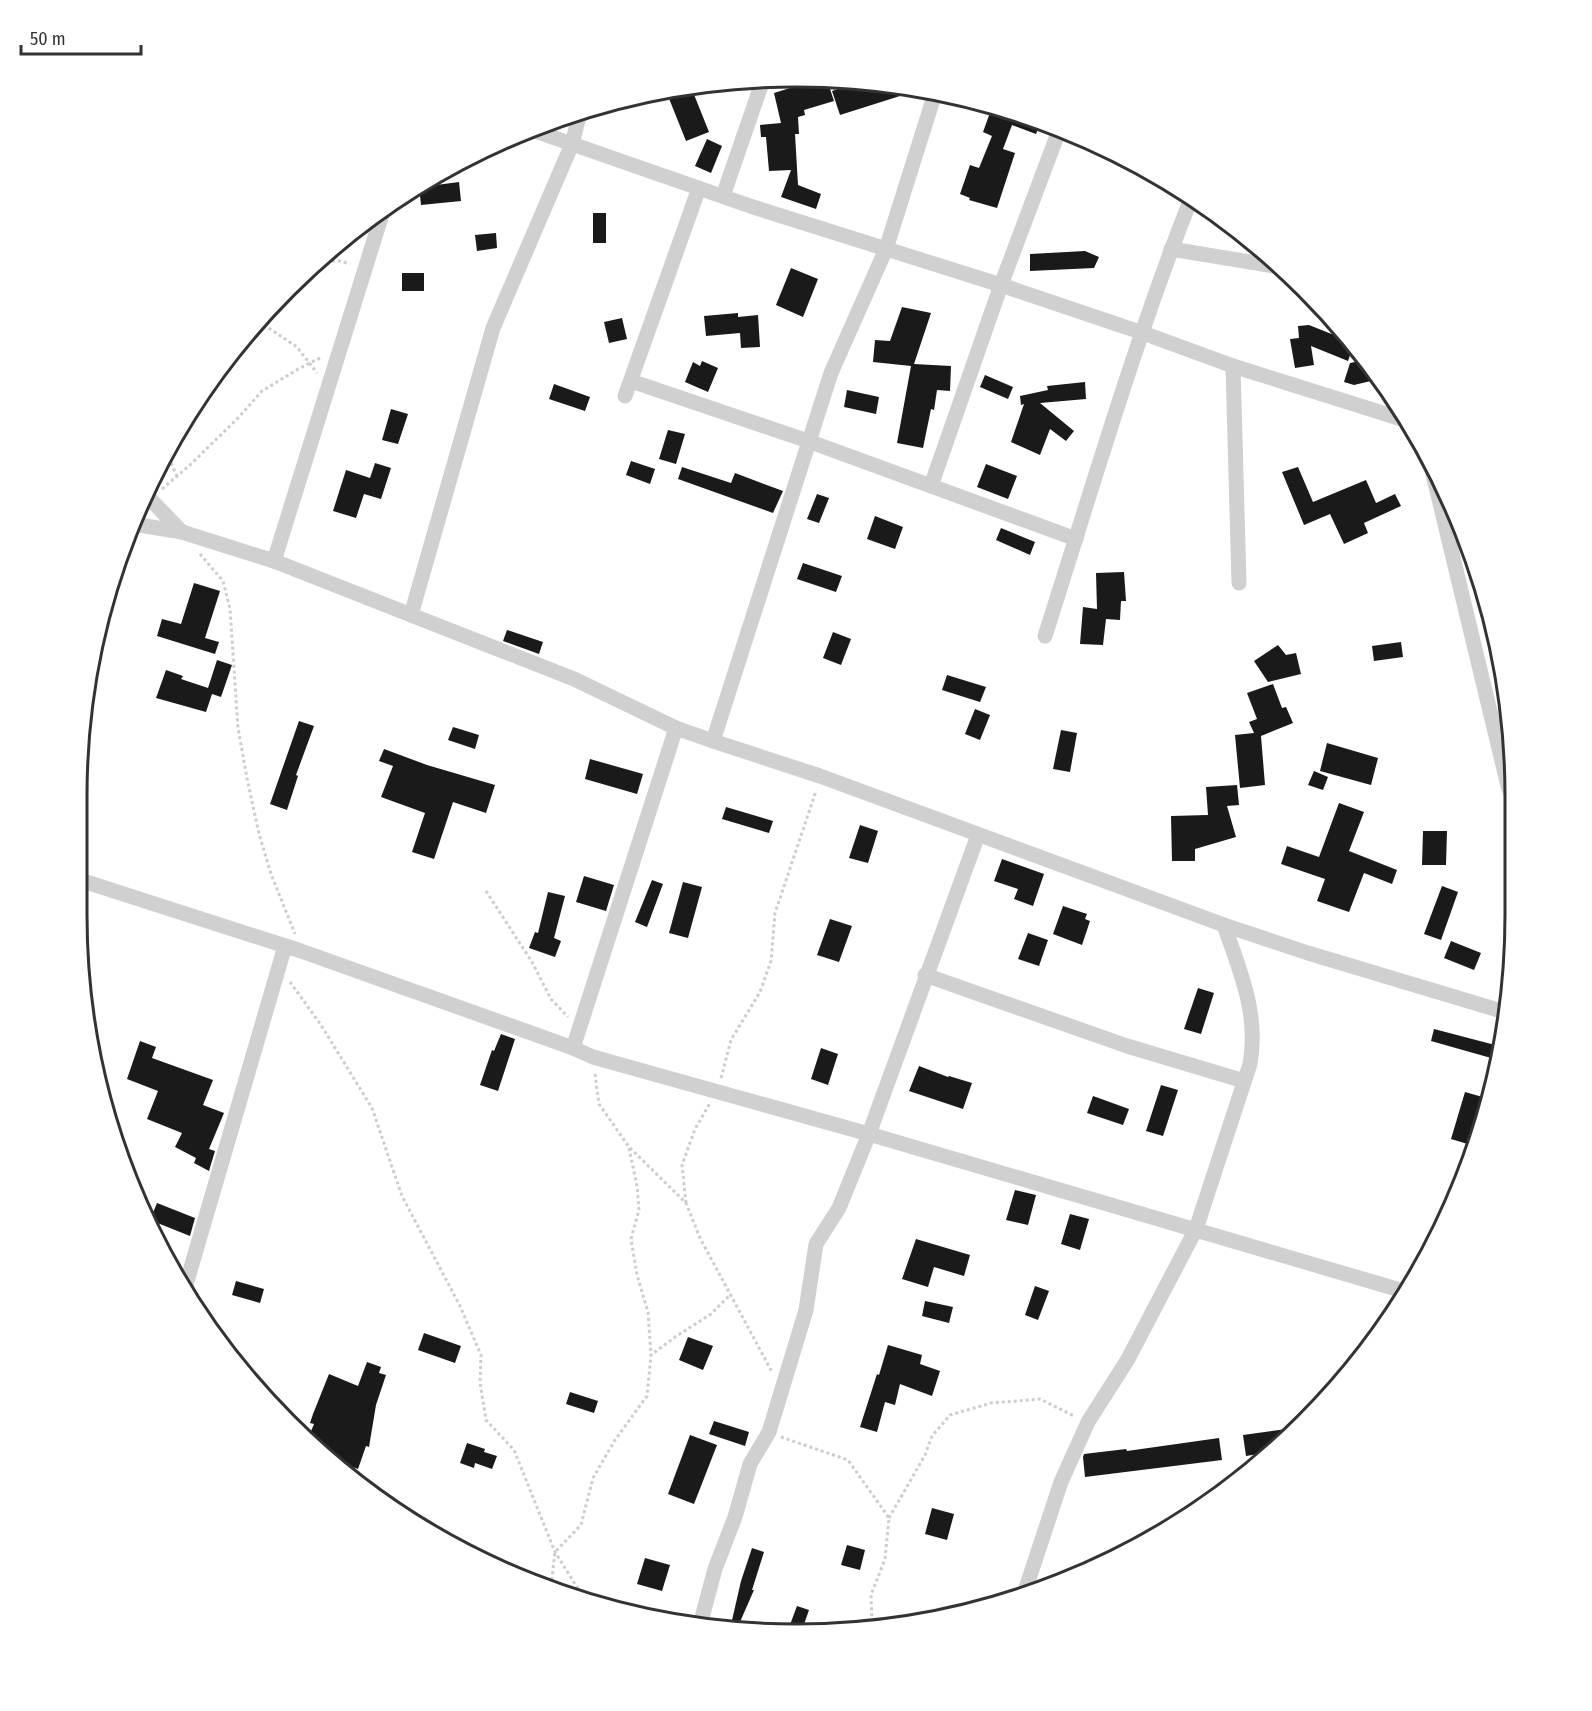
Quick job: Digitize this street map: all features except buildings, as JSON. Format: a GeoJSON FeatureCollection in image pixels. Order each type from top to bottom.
{"type":"FeatureCollection","features":[{"type":"Feature","properties":{"kind":"street"},"geometry":{"type":"LineString","coordinates":[[723,196],[760,89]]}},
{"type":"Feature","properties":{"kind":"street"},"geometry":{"type":"LineString","coordinates":[[714,741],[831,373],[886,249],[933,101]]}},
{"type":"Feature","properties":{"kind":"street"},"geometry":{"type":"LineString","coordinates":[[411,615],[493,328],[572,144],[578,122]]}},
{"type":"Feature","properties":{"kind":"street"},"geometry":{"type":"LineString","coordinates":[[544,134],[723,196],[1001,285],[1233,366],[1396,418]]}},
{"type":"Feature","properties":{"kind":"street"},"geometry":{"type":"LineString","coordinates":[[932,486],[1001,285],[1057,137]]}},
{"type":"Feature","properties":{"kind":"street"},"geometry":{"type":"LineString","coordinates":[[625,396],[699,188]]}},
{"type":"Feature","properties":{"kind":"street"},"geometry":{"type":"LineString","coordinates":[[1045,636],[1143,333],[1188,205]]}},
{"type":"Feature","properties":{"kind":"street"},"geometry":{"type":"LineString","coordinates":[[274,561],[380,222]]}},
{"type":"Feature","properties":{"kind":"street"},"geometry":{"type":"LineString","coordinates":[[1171,249],[1265,264]]}},
{"type":"Feature","properties":{"kind":"street"},"geometry":{"type":"LineString","coordinates":[[1233,366],[1239,584]]}},
{"type":"Feature","properties":{"kind":"street"},"geometry":{"type":"LineString","coordinates":[[631,381],[808,441],[1076,539]]}},
{"type":"Feature","properties":{"kind":"street"},"geometry":{"type":"LineString","coordinates":[[1438,496],[1504,769]]}},
{"type":"Feature","properties":{"kind":"street"},"geometry":{"type":"LineString","coordinates":[[152,499],[182,532]]}},
{"type":"Feature","properties":{"kind":"street"},"geometry":{"type":"LineString","coordinates":[[141,525],[182,532],[274,561],[574,679],[676,728],[820,776],[1224,925],[1499,1010]]}},
{"type":"Feature","properties":{"kind":"street"},"geometry":{"type":"LineString","coordinates":[[573,1048],[676,728]]}},
{"type":"Feature","properties":{"kind":"street"},"geometry":{"type":"LineString","coordinates":[[702,1618],[715,1569],[735,1517],[750,1464],[769,1432],[807,1310],[816,1244],[838,1208],[868,1134],[978,835]]}},
{"type":"Feature","properties":{"kind":"street"},"geometry":{"type":"LineString","coordinates":[[87,882],[301,951],[593,1057],[868,1134],[1398,1289]]}},
{"type":"Feature","properties":{"kind":"street"},"geometry":{"type":"LineString","coordinates":[[1027,1585],[1061,1482],[1088,1422],[1128,1359],[1196,1229],[1250,1064],[1253,1044],[1251,1011],[1224,925]]}},
{"type":"Feature","properties":{"kind":"street"},"geometry":{"type":"LineString","coordinates":[[188,1279],[285,946]]}},
{"type":"Feature","properties":{"kind":"street"},"geometry":{"type":"LineString","coordinates":[[926,975],[1127,1046],[1244,1081]]}},
{"type":"Feature","properties":{"kind":"path"},"geometry":{"type":"LineString","coordinates":[[331,261],[340,261],[366,269]]}},
{"type":"Feature","properties":{"kind":"path"},"geometry":{"type":"LineString","coordinates":[[267,325],[297,347],[318,375],[330,383]]}},
{"type":"Feature","properties":{"kind":"path"},"geometry":{"type":"LineString","coordinates":[[157,488],[177,476],[239,417],[262,390],[323,357]]}},
{"type":"Feature","properties":{"kind":"path"},"geometry":{"type":"LineString","coordinates":[[171,462],[177,476]]}},
{"type":"Feature","properties":{"kind":"path"},"geometry":{"type":"LineString","coordinates":[[182,532],[224,581],[230,609],[238,728],[247,778],[259,834],[271,874],[301,951]]}},
{"type":"Feature","properties":{"kind":"path"},"geometry":{"type":"LineString","coordinates":[[781,1389],[700,1238],[686,1203],[681,1165],[695,1129],[717,1092],[731,1040],[760,992],[771,961],[776,913],[820,776]]}},
{"type":"Feature","properties":{"kind":"path"},"geometry":{"type":"LineString","coordinates":[[486,891],[532,962],[551,999],[580,1029]]}},
{"type":"Feature","properties":{"kind":"path"},"geometry":{"type":"LineString","coordinates":[[279,967],[321,1025],[372,1108],[402,1196],[460,1306],[481,1355],[480,1383],[486,1420],[514,1450],[555,1552],[578,1589]]}},
{"type":"Feature","properties":{"kind":"path"},"geometry":{"type":"LineString","coordinates":[[593,1057],[598,1104],[629,1147],[686,1203]]}},
{"type":"Feature","properties":{"kind":"path"},"geometry":{"type":"LineString","coordinates":[[552,1580],[555,1552],[581,1525],[593,1478],[615,1440],[647,1396],[651,1355],[648,1312],[637,1275],[631,1239],[639,1210],[629,1147]]}},
{"type":"Feature","properties":{"kind":"path"},"geometry":{"type":"LineString","coordinates":[[651,1355],[675,1336],[711,1314],[731,1294]]}},
{"type":"Feature","properties":{"kind":"path"},"geometry":{"type":"LineString","coordinates":[[872,1619],[871,1595],[885,1558],[890,1518],[926,1455],[932,1436],[950,1415],[991,1403],[1040,1399],[1088,1422]]}},
{"type":"Feature","properties":{"kind":"path"},"geometry":{"type":"LineString","coordinates":[[769,1432],[849,1460],[890,1518]]}}]}
